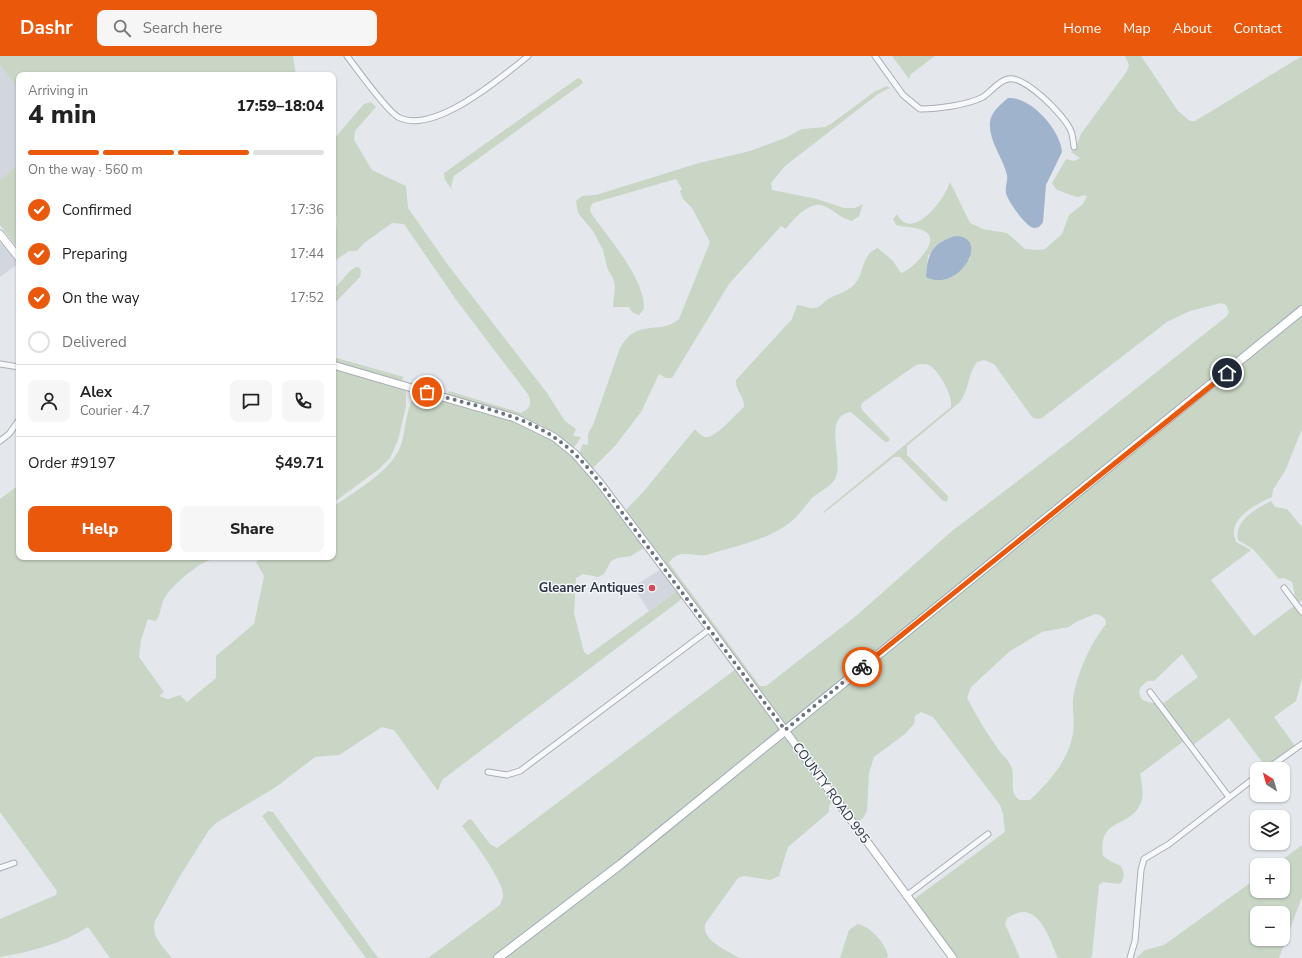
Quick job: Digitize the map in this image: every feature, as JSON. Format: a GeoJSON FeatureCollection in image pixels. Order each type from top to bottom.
{"type":"FeatureCollection","features":[{"type":"Feature","properties":{"kind":"main road"},"geometry":{"type":"LineString","coordinates":[[498,958],[592,888],[785,730],[1195,400],[1302,310]]}},
{"type":"Feature","properties":{"kind":"street"},"geometry":{"type":"LineString","coordinates":[[347,56],[393,113],[400,118],[423,120],[440,116],[458,107],[528,56]]}},
{"type":"Feature","properties":{"kind":"street"},"geometry":{"type":"LineString","coordinates":[[875,56],[903,95],[920,109],[973,100],[987,94],[1005,80],[1017,79],[1035,91],[1064,120],[1071,130],[1074,147]]}},
{"type":"Feature","properties":{"kind":"street"},"geometry":{"type":"LineString","coordinates":[[0,234],[16,254]]}},
{"type":"Feature","properties":{"kind":"street"},"geometry":{"type":"LineString","coordinates":[[0,364],[16,367]]}},
{"type":"Feature","properties":{"kind":"street","name":"COUNTY ROAD 995"},"geometry":{"type":"LineString","coordinates":[[336,366],[515,418],[554,437],[574,454],[590,470],[710,629],[953,958]]}},
{"type":"Feature","properties":{"kind":"street"},"geometry":{"type":"LineString","coordinates":[[0,442],[9,434],[16,424]]}},
{"type":"Feature","properties":{"kind":"street"},"geometry":{"type":"LineString","coordinates":[[1284,588],[1302,612]]}},
{"type":"Feature","properties":{"kind":"street"},"geometry":{"type":"LineString","coordinates":[[488,772],[507,775],[520,771],[710,629]]}},
{"type":"Feature","properties":{"kind":"street"},"geometry":{"type":"LineString","coordinates":[[1150,692],[1229,797]]}},
{"type":"Feature","properties":{"kind":"street"},"geometry":{"type":"LineString","coordinates":[[1277,762],[1302,744]]}},
{"type":"Feature","properties":{"kind":"street"},"geometry":{"type":"LineString","coordinates":[[1130,958],[1135,941],[1141,870],[1144,859],[1170,844],[1250,781]]}},
{"type":"Feature","properties":{"kind":"street"},"geometry":{"type":"LineString","coordinates":[[906,896],[988,834]]}},
{"type":"Feature","properties":{"kind":"street"},"geometry":{"type":"LineString","coordinates":[[0,868],[14,863]]}},
{"type":"Feature","properties":{"kind":"shaded area"},"geometry":{"type":"Polygon","coordinates":[[[0,65],[16,86],[16,167],[0,180],[0,65]]]}},
{"type":"Feature","properties":{"kind":"shaded area"},"geometry":{"type":"Polygon","coordinates":[[[0,242],[16,262],[16,265],[0,277],[0,242]]]}},
{"type":"Feature","properties":{"kind":"shaded area"},"geometry":{"type":"Polygon","coordinates":[[[661,569],[677,591],[649,611],[633,587],[661,569]]]}},
{"type":"Feature","properties":{"kind":"green space"},"geometry":{"type":"Polygon","coordinates":[[[0,56],[293,56],[296,72],[16,72],[16,86],[0,65],[0,56]]]}},
{"type":"Feature","properties":{"kind":"green space"},"geometry":{"type":"Polygon","coordinates":[[[892,56],[935,56],[911,74],[909,79],[892,56]]]}},
{"type":"Feature","properties":{"kind":"green space"},"geometry":{"type":"Polygon","coordinates":[[[1125,56],[1141,56],[1178,111],[1190,121],[1195,121],[1302,56],[1302,309],[786,726],[625,511],[644,491],[695,429],[702,436],[709,437],[725,425],[744,407],[736,380],[792,319],[797,305],[815,308],[820,306],[828,299],[851,288],[857,281],[864,262],[869,254],[878,248],[893,261],[901,273],[916,263],[929,245],[929,235],[922,230],[896,225],[893,219],[897,214],[903,222],[911,224],[919,221],[935,207],[942,198],[950,182],[970,223],[983,229],[1007,233],[1025,249],[1045,249],[1062,234],[1069,215],[1083,204],[1087,196],[1078,197],[1064,192],[1056,189],[1052,183],[1066,159],[1074,161],[1080,158],[1071,152],[1075,149],[1081,134],[1127,71],[1129,65],[1125,56]],[[942,241],[928,256],[926,276],[970,259],[970,245],[942,241]],[[1221,303],[1190,311],[1167,322],[1042,418],[1037,419],[1032,417],[994,364],[984,360],[977,362],[960,402],[907,446],[907,455],[948,496],[947,502],[942,500],[900,457],[894,457],[824,513],[823,512],[951,407],[948,392],[942,380],[932,367],[922,364],[916,365],[862,403],[861,407],[863,411],[890,439],[888,442],[885,442],[851,412],[842,416],[837,422],[835,430],[838,461],[835,479],[812,498],[792,521],[783,528],[751,542],[707,555],[681,554],[672,558],[669,563],[760,686],[766,686],[856,616],[952,531],[1070,441],[1227,316],[1229,312],[1226,305],[1221,303]]]}},
{"type":"Feature","properties":{"kind":"green space"},"geometry":{"type":"Polygon","coordinates":[[[578,78],[582,80],[583,83],[454,176],[451,186],[453,191],[445,180],[444,173],[578,78]]]}},
{"type":"Feature","properties":{"kind":"green space"},"geometry":{"type":"Polygon","coordinates":[[[887,86],[890,88],[878,94],[785,166],[771,183],[772,190],[817,199],[844,208],[855,208],[863,204],[859,216],[852,221],[844,218],[825,206],[816,205],[811,206],[801,212],[786,229],[781,226],[729,284],[672,378],[666,378],[659,374],[641,412],[615,446],[592,469],[579,454],[583,444],[588,444],[588,434],[593,425],[620,348],[634,333],[649,328],[672,324],[679,319],[710,242],[692,208],[683,199],[680,191],[682,189],[676,179],[593,203],[590,208],[591,213],[616,246],[639,284],[643,297],[644,309],[639,315],[632,312],[629,307],[613,307],[615,287],[613,278],[608,270],[603,250],[593,231],[578,213],[576,201],[582,196],[596,195],[699,163],[750,151],[785,138],[802,129],[825,127],[874,92],[887,86]]]}},
{"type":"Feature","properties":{"kind":"green space"},"geometry":{"type":"Polygon","coordinates":[[[371,102],[376,107],[355,131],[354,140],[372,170],[406,186],[408,208],[448,265],[547,393],[565,421],[576,429],[573,436],[581,437],[573,449],[559,438],[529,421],[498,409],[447,395],[449,391],[521,413],[529,407],[530,404],[530,399],[527,393],[457,301],[404,224],[392,223],[364,243],[357,251],[349,251],[336,260],[336,137],[364,104],[371,102]]]}},
{"type":"Feature","properties":{"kind":"green space"},"geometry":{"type":"Polygon","coordinates":[[[16,167],[16,246],[0,225],[0,180],[16,167]]]}},
{"type":"Feature","properties":{"kind":"green space"},"geometry":{"type":"Polygon","coordinates":[[[356,267],[360,268],[360,277],[336,302],[336,287],[350,271],[356,267]]]}},
{"type":"Feature","properties":{"kind":"green space"},"geometry":{"type":"Polygon","coordinates":[[[1302,312],[1302,429],[1285,471],[1273,490],[1272,497],[1261,502],[1243,514],[1236,524],[1234,533],[1236,542],[1251,550],[1211,580],[1254,636],[1294,606],[1302,616],[1302,678],[1296,701],[1274,717],[1295,746],[1273,762],[1262,762],[1229,718],[1193,745],[1162,704],[1198,677],[1182,654],[1154,681],[1147,681],[1140,688],[1139,692],[1141,698],[1145,701],[1155,703],[1184,741],[1140,774],[1142,799],[1139,807],[1127,819],[1114,826],[1105,835],[1103,856],[1121,866],[1124,874],[1122,882],[1119,884],[1103,882],[1099,885],[1092,956],[1090,958],[1058,958],[1049,936],[1040,922],[1035,916],[1021,912],[1007,918],[1005,924],[1020,958],[956,958],[913,900],[1005,832],[1003,814],[1000,805],[933,717],[921,712],[915,716],[914,724],[905,734],[874,757],[869,773],[867,811],[863,818],[856,823],[789,730],[1302,312]],[[1095,614],[1076,622],[1069,627],[1042,632],[1010,651],[971,687],[967,698],[988,735],[1008,760],[1013,775],[1014,793],[1019,800],[1030,800],[1051,778],[1067,753],[1073,734],[1073,700],[1077,680],[1089,650],[1106,624],[1105,619],[1100,615],[1095,614]]]}},
{"type":"Feature","properties":{"kind":"green space"},"geometry":{"type":"Polygon","coordinates":[[[336,358],[404,377],[401,381],[336,363],[336,358]]]}},
{"type":"Feature","properties":{"kind":"green space"},"geometry":{"type":"Polygon","coordinates":[[[336,369],[406,388],[406,406],[398,440],[390,458],[379,469],[336,501],[336,369]]]}},
{"type":"Feature","properties":{"kind":"green space"},"geometry":{"type":"Polygon","coordinates":[[[417,392],[512,420],[546,435],[572,455],[591,477],[645,547],[631,556],[617,558],[611,561],[604,574],[598,577],[583,574],[576,578],[574,613],[584,652],[588,655],[677,591],[683,598],[442,780],[438,791],[394,730],[382,727],[339,755],[315,757],[276,787],[216,823],[209,830],[180,876],[155,921],[154,931],[158,941],[172,958],[110,958],[88,927],[56,943],[23,953],[0,957],[0,919],[56,895],[57,891],[0,812],[0,499],[16,487],[16,560],[210,560],[191,571],[172,588],[163,602],[157,619],[155,621],[148,619],[141,640],[139,657],[164,692],[159,696],[168,699],[180,695],[187,702],[216,678],[216,656],[254,624],[264,576],[256,562],[259,560],[336,560],[336,505],[372,480],[396,455],[403,439],[407,417],[413,397],[417,392]]]}},
{"type":"Feature","properties":{"kind":"green space"},"geometry":{"type":"Polygon","coordinates":[[[1271,501],[1275,507],[1287,509],[1302,527],[1302,600],[1298,603],[1295,598],[1292,582],[1284,578],[1279,579],[1253,549],[1238,540],[1239,527],[1247,516],[1271,501]]]}},
{"type":"Feature","properties":{"kind":"green space"},"geometry":{"type":"Polygon","coordinates":[[[736,669],[780,729],[563,906],[493,958],[428,958],[500,905],[503,898],[502,889],[493,871],[480,850],[462,826],[468,820],[471,819],[490,844],[497,848],[736,669]]]}},
{"type":"Feature","properties":{"kind":"green space"},"geometry":{"type":"Polygon","coordinates":[[[784,734],[833,802],[829,805],[829,812],[788,847],[779,876],[770,880],[744,876],[738,878],[705,924],[705,930],[711,940],[739,958],[503,958],[599,887],[784,734]]]}},
{"type":"Feature","properties":{"kind":"green space"},"geometry":{"type":"Polygon","coordinates":[[[268,811],[273,812],[378,958],[366,958],[262,816],[268,811]]]}},
{"type":"Feature","properties":{"kind":"green space"},"geometry":{"type":"Polygon","coordinates":[[[1302,845],[1302,897],[1290,929],[1290,906],[1250,906],[1250,946],[1284,946],[1279,958],[1136,958],[1145,950],[1164,945],[1250,883],[1250,898],[1290,898],[1290,858],[1284,858],[1302,845]]]}},
{"type":"Feature","properties":{"kind":"green space"},"geometry":{"type":"Polygon","coordinates":[[[858,924],[868,928],[880,940],[888,955],[887,958],[840,958],[849,930],[858,924]]]}},
{"type":"Feature","properties":{"kind":"water"},"geometry":{"type":"Polygon","coordinates":[[[1008,98],[1017,99],[1026,103],[1043,116],[1051,125],[1056,134],[1062,152],[1046,185],[1043,222],[1036,228],[1026,223],[1013,207],[1007,196],[1007,175],[991,135],[990,122],[992,115],[1008,98]]]}},
{"type":"Feature","properties":{"kind":"water"},"geometry":{"type":"Polygon","coordinates":[[[955,236],[966,238],[971,245],[971,253],[967,263],[950,278],[938,280],[926,277],[928,262],[932,251],[941,242],[955,236]]]}},
{"type":"Feature","properties":{"kind":"way so far"},"geometry":{"type":"LineString","coordinates":[[427,392],[528,423],[554,437],[566,446],[600,483],[785,730],[862,667]]}},
{"type":"Feature","properties":{"kind":"place","name":"Gleaner Antiques"},"geometry":{"type":"Point","coordinates":[652,588]}},
{"type":"Feature","properties":{"kind":"route"},"geometry":{"type":"LineString","coordinates":[[862,667],[1227,373]]}}]}
